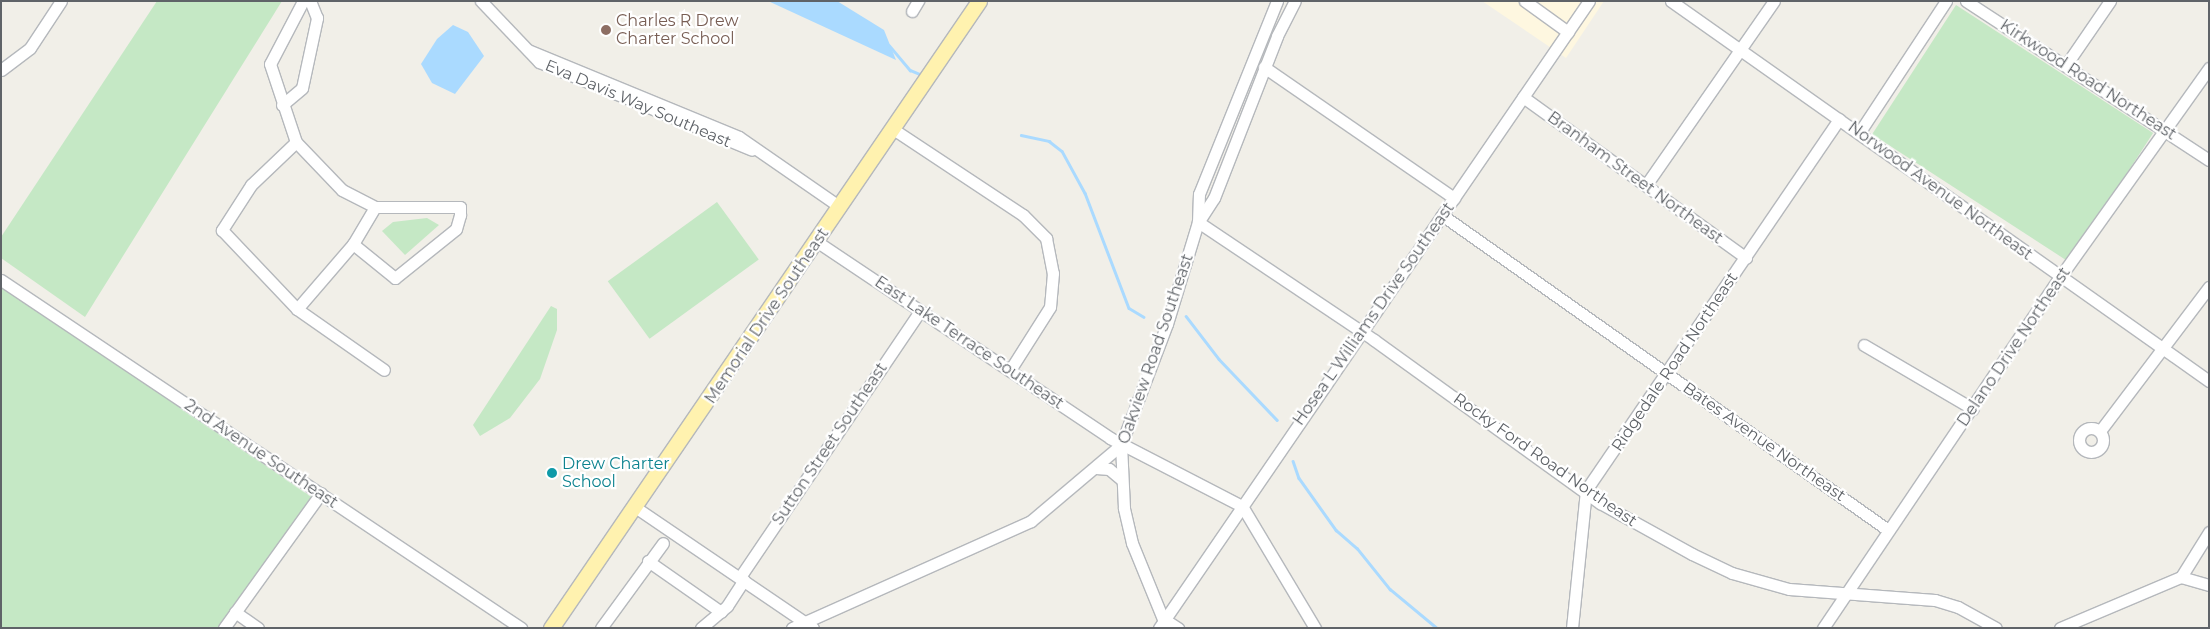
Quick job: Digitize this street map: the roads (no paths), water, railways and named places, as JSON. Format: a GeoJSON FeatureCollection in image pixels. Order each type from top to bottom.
{"type":"FeatureCollection","features":[{"type":"Feature","properties":{"kind":"main road","name":"Memorial Drive Southeast"},"geometry":{"type":"LineString","coordinates":[[551,628],[979,1]]}},
{"type":"Feature","properties":{"kind":"street"},"geometry":{"type":"LineString","coordinates":[[1,70],[30,48],[61,1]]}},
{"type":"Feature","properties":{"kind":"street"},"geometry":{"type":"LineString","coordinates":[[303,1],[270,64],[282,105],[296,142],[342,190],[375,207],[460,207],[456,229],[395,278],[354,244]]}},
{"type":"Feature","properties":{"kind":"street"},"geometry":{"type":"LineString","coordinates":[[282,105],[302,88],[317,18],[310,1]]}},
{"type":"Feature","properties":{"kind":"street","name":"Eva Davis Way Southeast"},"geometry":{"type":"LineString","coordinates":[[481,1],[528,50],[692,114],[739,137],[753,150],[840,207]]}},
{"type":"Feature","properties":{"kind":"street","name":"Eva Davis Way Southeast"},"geometry":{"type":"LineString","coordinates":[[490,1],[502,25]]}},
{"type":"Feature","properties":{"kind":"street","name":"Oakview Road Southeast"},"geometry":{"type":"LineString","coordinates":[[1163,625],[1132,543],[1121,479],[1121,445],[1167,324],[1198,222],[1199,194],[1278,1]]}},
{"type":"Feature","properties":{"kind":"street","name":"Oakview Road Southeast"},"geometry":{"type":"LineString","coordinates":[[1198,222],[1214,198],[1264,67],[1296,1]]}},
{"type":"Feature","properties":{"kind":"street"},"geometry":{"type":"LineString","coordinates":[[1525,1],[1568,32]]}},
{"type":"Feature","properties":{"kind":"street","name":"Hosea L Williams Drive Southeast"},"geometry":{"type":"LineString","coordinates":[[1163,625],[1242,506],[1589,1]]}},
{"type":"Feature","properties":{"kind":"street","name":"Norwood Avenue Northeast"},"geometry":{"type":"LineString","coordinates":[[1671,1],[1739,51],[1859,133],[2161,350],[2209,382]]}},
{"type":"Feature","properties":{"kind":"street"},"geometry":{"type":"LineString","coordinates":[[1646,185],[1774,1]]}},
{"type":"Feature","properties":{"kind":"street"},"geometry":{"type":"LineString","coordinates":[[1859,133],[1946,1]]}},
{"type":"Feature","properties":{"kind":"street","name":"Kirkwood Road Northeast"},"geometry":{"type":"LineString","coordinates":[[1966,1],[2166,129],[2209,160]]}},
{"type":"Feature","properties":{"kind":"street"},"geometry":{"type":"LineString","coordinates":[[2066,65],[2110,1]]}},
{"type":"Feature","properties":{"kind":"street"},"geometry":{"type":"LineString","coordinates":[[1264,67],[1454,198]]}},
{"type":"Feature","properties":{"kind":"street","name":"Delano Drive Northeast"},"geometry":{"type":"LineString","coordinates":[[1823,628],[1843,594],[1973,409],[2060,278],[2209,68]]}},
{"type":"Feature","properties":{"kind":"street","name":"Branham Street Northeast"},"geometry":{"type":"LineString","coordinates":[[1523,97],[1746,258]]}},
{"type":"Feature","properties":{"kind":"street","name":"Ridgedale Road Northeast"},"geometry":{"type":"LineString","coordinates":[[1572,628],[1586,490],[1669,374],[1838,119]]}},
{"type":"Feature","properties":{"kind":"street"},"geometry":{"type":"LineString","coordinates":[[893,128],[1023,215],[1046,238],[1053,273],[1050,307],[1010,370]]}},
{"type":"Feature","properties":{"kind":"street"},"geometry":{"type":"LineString","coordinates":[[296,142],[251,185],[222,230],[297,309],[384,370]]}},
{"type":"Feature","properties":{"kind":"street"},"geometry":{"type":"LineString","coordinates":[[297,309],[354,244],[375,207]]}},
{"type":"Feature","properties":{"kind":"street","name":"Bates Avenue Northeast"},"geometry":{"type":"LineString","coordinates":[[1442,215],[1888,530]]}},
{"type":"Feature","properties":{"kind":"street","name":"Rocky Ford Road Northeast"},"geometry":{"type":"LineString","coordinates":[[1198,222],[1362,332],[1616,513],[1732,573],[1789,589],[1935,600],[1958,607],[1996,628]]}},
{"type":"Feature","properties":{"kind":"street","name":"East Lake Terrace Southeast"},"geometry":{"type":"LineString","coordinates":[[816,241],[1121,445],[1242,506]]}},
{"type":"Feature","properties":{"kind":"street","name":"2nd Avenue Southeast"},"geometry":{"type":"LineString","coordinates":[[1,280],[521,628]]}},
{"type":"Feature","properties":{"kind":"street"},"geometry":{"type":"LineString","coordinates":[[2100,431],[2145,377],[2161,350],[2209,287]]}},
{"type":"Feature","properties":{"kind":"street","name":"Sutton Street Southeast"},"geometry":{"type":"LineString","coordinates":[[702,628],[721,612],[920,311]]}},
{"type":"Feature","properties":{"kind":"street"},"geometry":{"type":"LineString","coordinates":[[1864,345],[1973,409]]}},
{"type":"Feature","properties":{"kind":"street"},"geometry":{"type":"LineString","coordinates":[[792,628],[803,621],[1031,521],[1121,445]]}},
{"type":"Feature","properties":{"kind":"street"},"geometry":{"type":"LineString","coordinates":[[1096,468],[1109,469],[1121,479]]}},
{"type":"Feature","properties":{"kind":"street"},"geometry":{"type":"LineString","coordinates":[[224,628],[321,493]]}},
{"type":"Feature","properties":{"kind":"street"},"geometry":{"type":"LineString","coordinates":[[1242,506],[1315,628]]}},
{"type":"Feature","properties":{"kind":"street"},"geometry":{"type":"LineString","coordinates":[[635,507],[813,628]]}},
{"type":"Feature","properties":{"kind":"street"},"geometry":{"type":"LineString","coordinates":[[2060,628],[2181,577],[2209,532]]}},
{"type":"Feature","properties":{"kind":"street"},"geometry":{"type":"LineString","coordinates":[[601,628],[662,544]]}},
{"type":"Feature","properties":{"kind":"street"},"geometry":{"type":"LineString","coordinates":[[648,561],[721,612]]}},
{"type":"Feature","properties":{"kind":"street"},"geometry":{"type":"LineString","coordinates":[[2181,577],[2209,586]]}},
{"type":"Feature","properties":{"kind":"street"},"geometry":{"type":"LineString","coordinates":[[235,612],[258,628]]}},
{"type":"Feature","properties":{"kind":"street"},"geometry":{"type":"LineString","coordinates":[[1163,625],[1178,628]]}},
{"type":"Feature","properties":{"kind":"water"},"geometry":{"type":"Polygon","coordinates":[[[768,1],[837,1],[884,30],[896,60],[768,1]]]}},
{"type":"Feature","properties":{"kind":"water"},"geometry":{"type":"Polygon","coordinates":[[[453,25],[468,32],[484,56],[455,94],[432,83],[421,64],[437,39],[453,25]]]}},
{"type":"Feature","properties":{"kind":"waterway"},"geometry":{"type":"LineString","coordinates":[[889,45],[910,70],[920,74]]}},
{"type":"Feature","properties":{"kind":"waterway"},"geometry":{"type":"LineString","coordinates":[[1021,135],[1049,141],[1062,151],[1085,193],[1129,308],[1144,317]]}},
{"type":"Feature","properties":{"kind":"waterway"},"geometry":{"type":"LineString","coordinates":[[1186,316],[1219,359],[1277,420]]}},
{"type":"Feature","properties":{"kind":"waterway"},"geometry":{"type":"LineString","coordinates":[[1293,461],[1299,478],[1336,530],[1357,548],[1390,589],[1437,628]]}},
{"type":"Feature","properties":{"kind":"place","name":"Charles R Drew Charter School"},"geometry":{"type":"Point","coordinates":[606,30]}},
{"type":"Feature","properties":{"kind":"place","name":"Drew Charter School"},"geometry":{"type":"Point","coordinates":[552,473]}}]}
